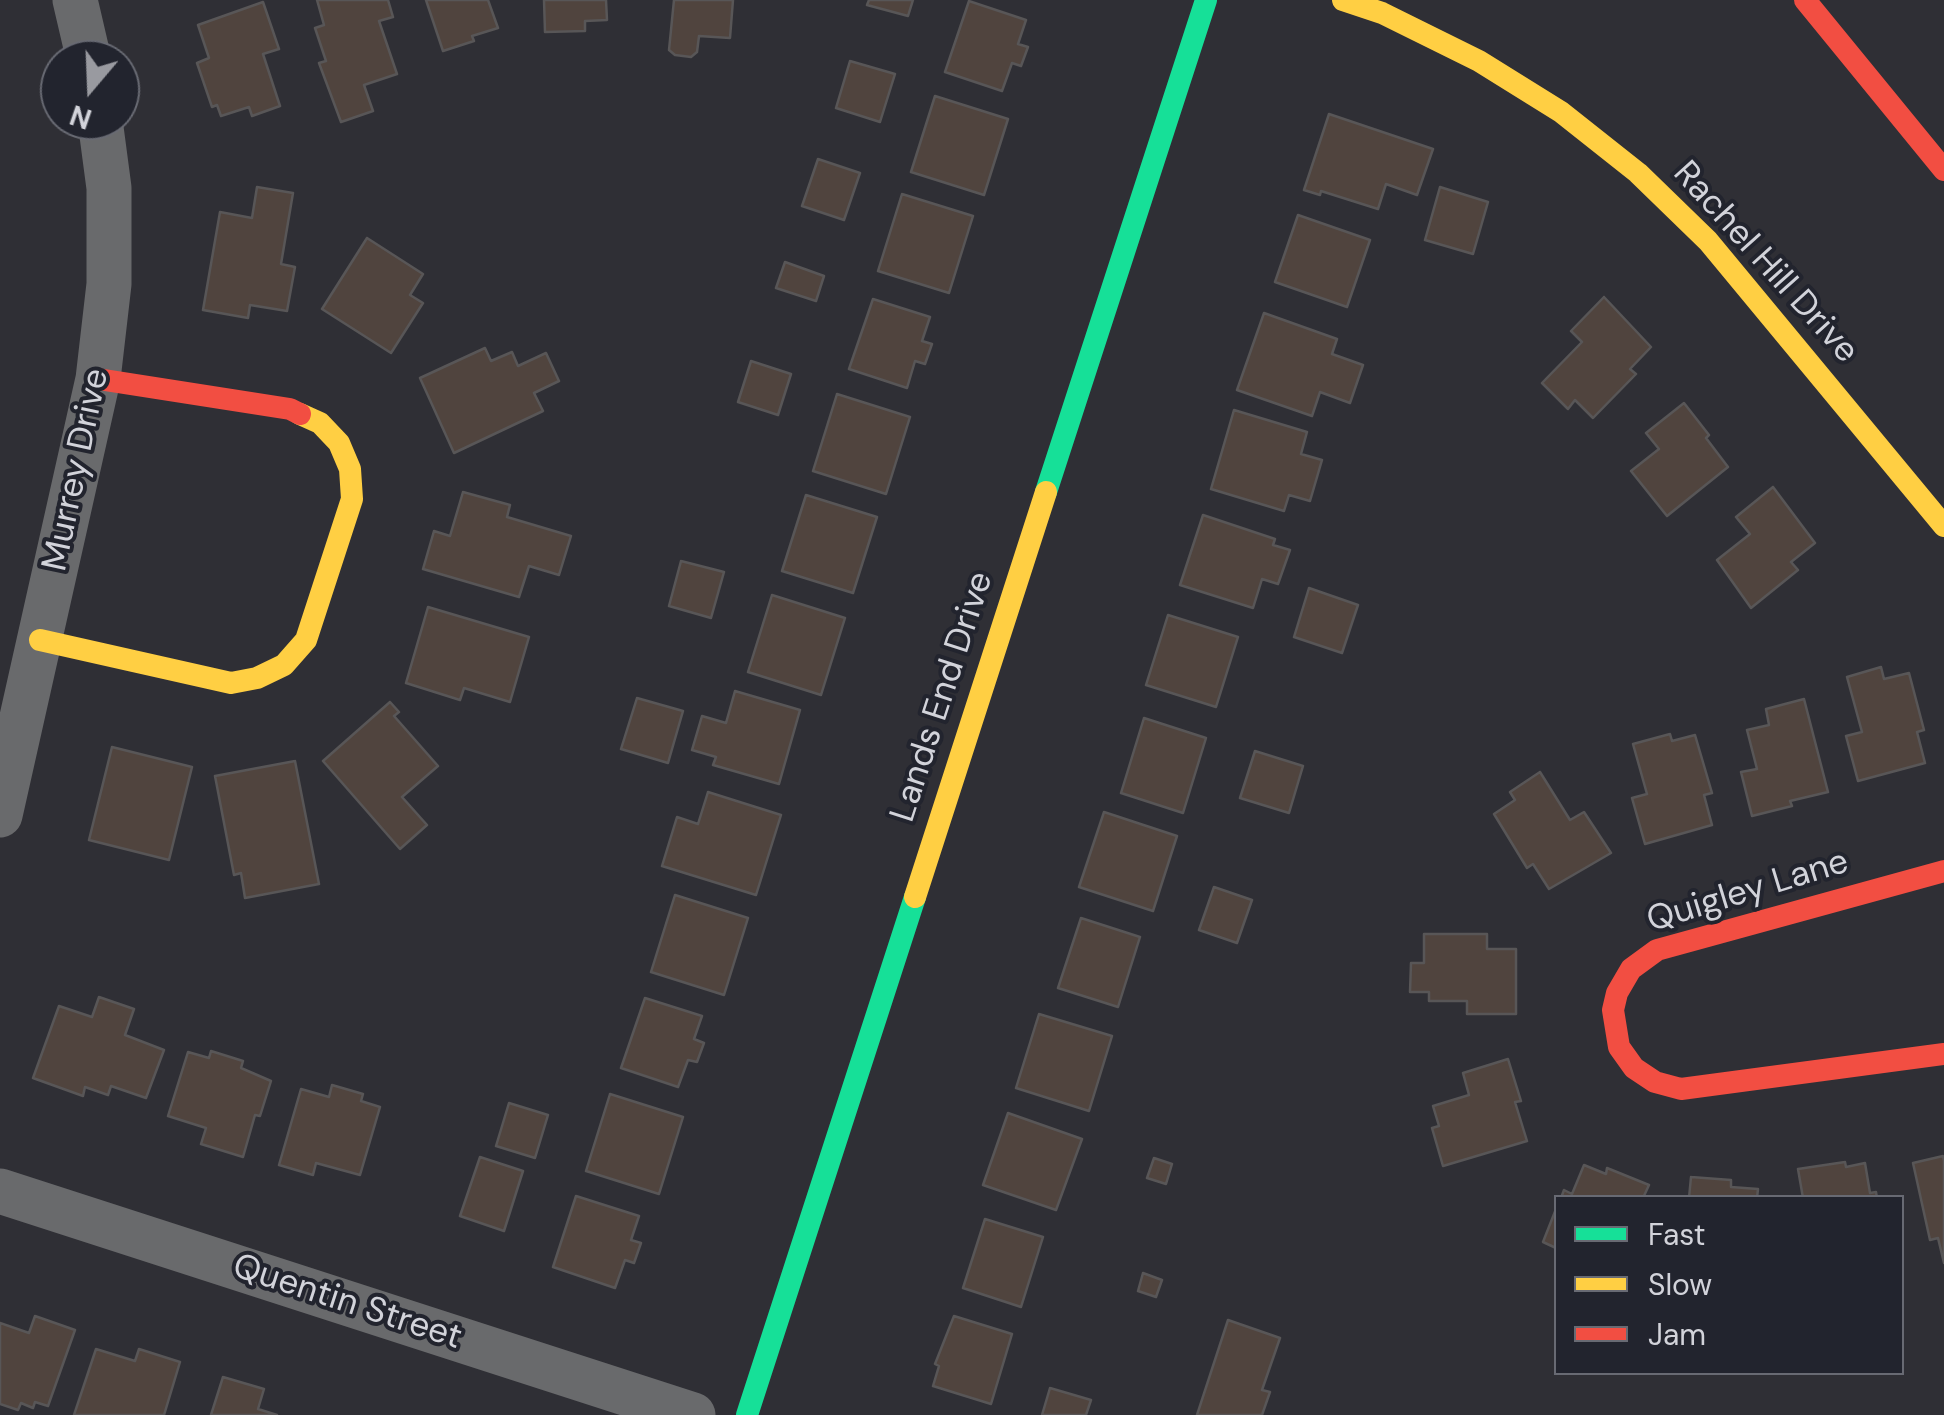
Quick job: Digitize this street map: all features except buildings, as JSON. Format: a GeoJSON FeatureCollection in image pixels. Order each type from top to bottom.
{"type":"FeatureCollection","features":[{"type":"Feature","properties":{"kind":"street"},"geometry":{"type":"LineString","coordinates":[[74,0],[84,40]]}},
{"type":"Feature","properties":{"kind":"street","name":"Lands End Drive"},"geometry":{"type":"LineString","coordinates":[[747,1415],[1206,0]]}},
{"type":"Feature","properties":{"kind":"street","name":"Rachel Hill Drive"},"geometry":{"type":"LineString","coordinates":[[1343,0],[1382,13],[1479,61],[1561,112],[1638,173],[1708,242],[1944,526]]}},
{"type":"Feature","properties":{"kind":"street"},"geometry":{"type":"LineString","coordinates":[[1805,0],[1944,170]]}},
{"type":"Feature","properties":{"kind":"street","name":"Murrey Drive"},"geometry":{"type":"LineString","coordinates":[[0,815],[98,379],[109,284],[109,188],[103,140]]}},
{"type":"Feature","properties":{"kind":"street"},"geometry":{"type":"LineString","coordinates":[[40,640],[232,683],[257,678],[284,665],[306,640],[352,499],[350,469],[339,444],[320,423],[290,409],[98,379]]}},
{"type":"Feature","properties":{"kind":"street","name":"Quigley Lane"},"geometry":{"type":"LineString","coordinates":[[1944,872],[1657,950],[1631,968],[1617,993],[1614,1023],[1620,1047],[1634,1068],[1654,1082],[1681,1089],[1944,1054]]}},
{"type":"Feature","properties":{"kind":"street","name":"Quentin Street"},"geometry":{"type":"LineString","coordinates":[[0,1192],[693,1415]]}},
{"type":"Feature","properties":{"kind":"traffic: fast"},"geometry":{"type":"LineString","coordinates":[[1046,492],[1206,0]]}},
{"type":"Feature","properties":{"kind":"traffic: fast"},"geometry":{"type":"LineString","coordinates":[[747,1415],[915,897]]}},
{"type":"Feature","properties":{"kind":"traffic: slow"},"geometry":{"type":"LineString","coordinates":[[1343,0],[1382,13],[1479,61],[1561,112],[1638,173],[1708,241],[1944,526]]}},
{"type":"Feature","properties":{"kind":"traffic: slow"},"geometry":{"type":"LineString","coordinates":[[40,640],[231,683],[257,678],[284,665],[306,640],[352,499],[350,469],[339,443],[320,423],[300,414]]}},
{"type":"Feature","properties":{"kind":"traffic: slow"},"geometry":{"type":"LineString","coordinates":[[915,897],[1046,492]]}},
{"type":"Feature","properties":{"kind":"traffic: jam"},"geometry":{"type":"LineString","coordinates":[[1805,0],[1944,170]]}},
{"type":"Feature","properties":{"kind":"traffic: jam"},"geometry":{"type":"LineString","coordinates":[[98,379],[290,409],[300,414]]}},
{"type":"Feature","properties":{"kind":"traffic: jam"},"geometry":{"type":"LineString","coordinates":[[1944,871],[1657,950],[1631,969],[1617,993],[1613,1010],[1619,1047],[1634,1068],[1655,1082],[1681,1089],[1944,1054]]}}]}
